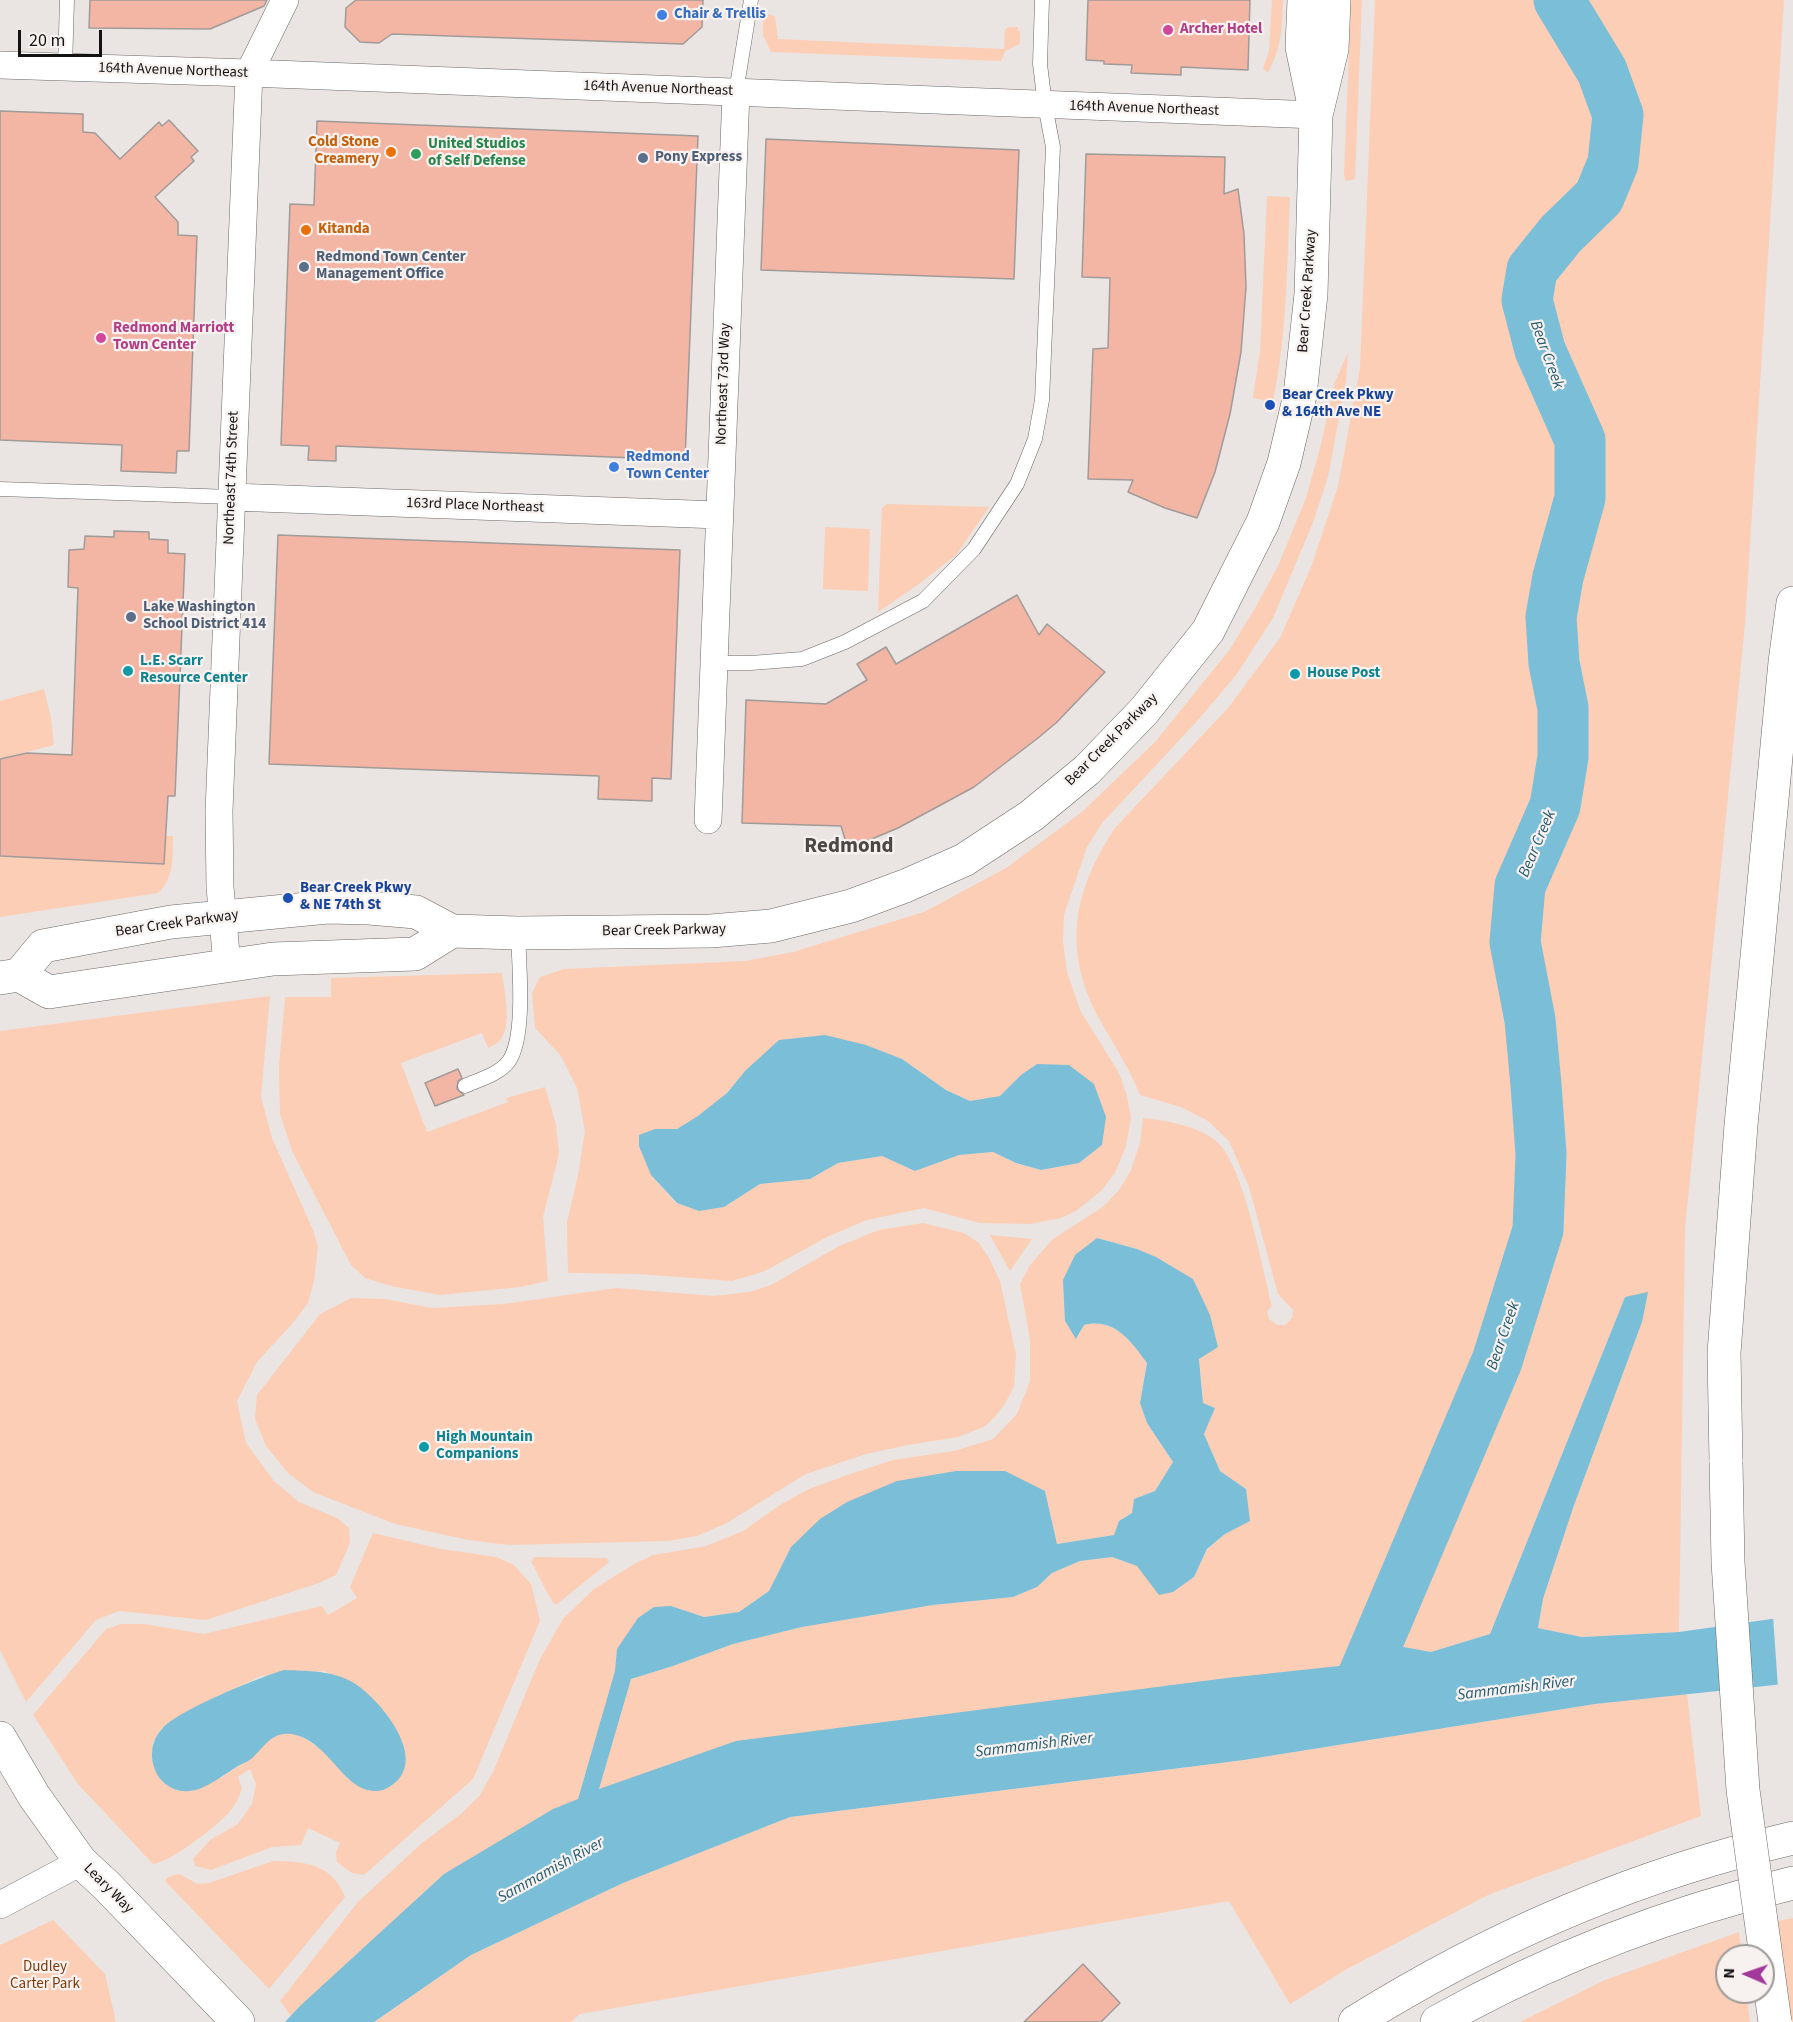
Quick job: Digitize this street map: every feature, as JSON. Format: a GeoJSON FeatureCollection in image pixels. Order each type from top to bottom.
{"type":"FeatureCollection","features":[{"type":"Feature","properties":{"kind":"main road","name":"Bear Creek Parkway"},"geometry":{"type":"LineString","coordinates":[[1304,0],[1302,47],[1316,116]]}},
{"type":"Feature","properties":{"kind":"main road","name":"Bear Creek Parkway"},"geometry":{"type":"LineString","coordinates":[[452,930],[415,954],[273,959],[49,992],[9,976],[43,946],[141,927],[223,916],[328,907],[416,912],[452,930],[518,933],[721,930],[771,926],[851,906],[905,886],[964,860],[1031,816],[1104,753],[1144,711],[1208,631],[1263,522],[1284,463],[1300,395],[1311,294],[1316,116],[1332,49],[1334,0]]}},
{"type":"Feature","properties":{"kind":"main road"},"geometry":{"type":"LineString","coordinates":[[1775,2022],[1743,1790],[1728,1562],[1724,1353],[1741,1125],[1785,662],[1793,603]]}},
{"type":"Feature","properties":{"kind":"main road","name":"Leary Way"},"geometry":{"type":"LineString","coordinates":[[0,1738],[34,1796],[81,1862],[236,2020]]}},
{"type":"Feature","properties":{"kind":"main road"},"geometry":{"type":"LineString","coordinates":[[1355,2022],[1449,1966],[1568,1910],[1693,1864],[1793,1838]]}},
{"type":"Feature","properties":{"kind":"main road"},"geometry":{"type":"LineString","coordinates":[[1437,2022],[1514,1981],[1625,1934],[1701,1908],[1793,1883]]}},
{"type":"Feature","properties":{"kind":"street","name":"Northeast 74th Street"},"geometry":{"type":"LineString","coordinates":[[227,965],[220,887],[219,811],[249,73],[285,0]]}},
{"type":"Feature","properties":{"kind":"street","name":"164th Avenue Northeast"},"geometry":{"type":"LineString","coordinates":[[0,65],[1316,116]]}},
{"type":"Feature","properties":{"kind":"street","name":"Northeast 73rd Way"},"geometry":{"type":"LineString","coordinates":[[708,820],[736,92]]}},
{"type":"Feature","properties":{"kind":"street","name":"163rd Place Northeast"},"geometry":{"type":"LineString","coordinates":[[232,496],[719,515]]}},
{"type":"Feature","properties":{"kind":"street"},"geometry":{"type":"LineString","coordinates":[[0,1905],[81,1862]]}},
{"type":"Feature","properties":{"kind":"lane"},"geometry":{"type":"LineString","coordinates":[[65,67],[67,0]]}},
{"type":"Feature","properties":{"kind":"lane"},"geometry":{"type":"LineString","coordinates":[[736,92],[751,0]]}},
{"type":"Feature","properties":{"kind":"lane"},"geometry":{"type":"LineString","coordinates":[[714,663],[802,659],[845,642],[923,601],[974,549],[1017,484],[1035,439],[1042,400],[1053,147],[1040,64],[1042,0]]}},
{"type":"Feature","properties":{"kind":"lane"},"geometry":{"type":"LineString","coordinates":[[0,489],[232,496]]}},
{"type":"Feature","properties":{"kind":"lane"},"geometry":{"type":"LineString","coordinates":[[465,1086],[500,1070],[510,1060],[520,1029],[518,933]]}},
{"type":"Feature","properties":{"kind":"green space"},"geometry":{"type":"Polygon","coordinates":[[[1272,0],[1283,0],[1282,21],[1279,46],[1268,73],[1263,68],[1269,51],[1272,0]]]}},
{"type":"Feature","properties":{"kind":"green space"},"geometry":{"type":"Polygon","coordinates":[[[1351,0],[1362,0],[1355,179],[1346,181],[1344,175],[1351,0]]]}},
{"type":"Feature","properties":{"kind":"green space"},"geometry":{"type":"Polygon","coordinates":[[[1375,0],[1784,0],[1745,625],[1685,1229],[1679,1632],[1582,1637],[1538,1628],[1543,1599],[1573,1508],[1642,1322],[1625,1297],[1490,1634],[1431,1652],[1404,1647],[1340,1666],[444,1874],[291,2016],[280,2001],[358,1902],[422,1843],[462,1813],[480,1795],[493,1772],[540,1659],[563,1619],[594,1589],[653,1555],[706,1546],[743,1531],[780,1505],[809,1489],[893,1460],[954,1451],[993,1439],[1017,1414],[1030,1381],[1030,1340],[1020,1284],[1030,1265],[1053,1239],[1104,1206],[1119,1190],[1131,1170],[1140,1143],[1143,1118],[1194,1129],[1204,1133],[1220,1145],[1237,1176],[1252,1221],[1272,1306],[1267,1311],[1269,1319],[1277,1325],[1285,1325],[1292,1318],[1293,1310],[1278,1294],[1249,1187],[1229,1141],[1208,1121],[1181,1107],[1140,1095],[1089,996],[1081,972],[1077,947],[1077,923],[1081,899],[1089,876],[1115,828],[1228,708],[1280,638],[1311,567],[1338,486],[1360,368],[1375,0]],[[1097,1238],[1077,1339],[1084,1325],[1104,1324],[1121,1333],[1141,1355],[1147,1363],[1140,1403],[1147,1423],[1173,1462],[1155,1491],[1134,1499],[1132,1513],[1119,1521],[1114,1535],[1057,1544],[1045,1491],[791,1547],[769,1591],[739,1612],[704,1617],[671,1606],[617,1649],[616,1671],[578,1798],[631,1679],[733,1644],[802,1627],[933,1605],[1013,1597],[1037,1587],[1052,1573],[1080,1561],[1112,1557],[1137,1566],[1173,1592],[1194,1577],[1207,1550],[1225,1534],[1246,1489],[1220,1471],[1204,1434],[1215,1408],[1203,1403],[1193,1279],[1156,1257],[1097,1238]]]}},
{"type":"Feature","properties":{"kind":"green space"},"geometry":{"type":"Polygon","coordinates":[[[763,13],[775,16],[778,39],[1004,49],[1005,30],[1008,27],[1018,27],[1020,44],[1005,51],[1001,61],[771,52],[763,35],[763,13]]]}},
{"type":"Feature","properties":{"kind":"green space"},"geometry":{"type":"Polygon","coordinates":[[[1267,196],[1290,197],[1284,325],[1273,402],[1253,398],[1260,351],[1267,196]]]}},
{"type":"Feature","properties":{"kind":"green space"},"geometry":{"type":"Polygon","coordinates":[[[1348,352],[1346,381],[1328,477],[1312,525],[1273,618],[1237,674],[1199,719],[1103,822],[1087,847],[1064,915],[1063,941],[1067,972],[1080,1010],[1119,1073],[1127,1096],[1131,1118],[1126,1146],[1115,1173],[1101,1191],[1076,1211],[1061,1218],[1030,1224],[980,1223],[924,1208],[867,1220],[829,1236],[765,1271],[732,1281],[638,1274],[568,1273],[567,1223],[585,1131],[577,1088],[561,1056],[535,1028],[532,993],[540,977],[564,969],[745,961],[793,952],[924,912],[1006,868],[1082,812],[1156,741],[1230,649],[1258,603],[1278,566],[1306,498],[1335,382],[1348,352]],[[902,1059],[745,1071],[724,1096],[689,1123],[677,1129],[655,1129],[651,1175],[676,1203],[699,1210],[724,1207],[760,1184],[810,1179],[838,1163],[882,1156],[915,1171],[959,1155],[993,1152],[1016,1163],[1041,1170],[1079,1163],[1102,1145],[1021,1075],[1000,1096],[970,1101],[946,1090],[902,1059]]]}},
{"type":"Feature","properties":{"kind":"green space"},"geometry":{"type":"Polygon","coordinates":[[[887,504],[989,507],[956,555],[878,612],[882,508],[887,504]]]}},
{"type":"Feature","properties":{"kind":"green space"},"geometry":{"type":"Polygon","coordinates":[[[825,527],[870,529],[868,591],[823,589],[825,527]]]}},
{"type":"Feature","properties":{"kind":"green space"},"geometry":{"type":"Polygon","coordinates":[[[44,689],[54,745],[0,759],[0,701],[44,689]]]}},
{"type":"Feature","properties":{"kind":"green space"},"geometry":{"type":"Polygon","coordinates":[[[166,836],[173,836],[172,867],[158,893],[0,917],[0,856],[164,864],[166,836]]]}},
{"type":"Feature","properties":{"kind":"green space"},"geometry":{"type":"Polygon","coordinates":[[[502,973],[507,1017],[504,1034],[498,1042],[488,1048],[482,1033],[401,1063],[427,1132],[508,1102],[506,1098],[545,1087],[556,1124],[559,1154],[543,1217],[548,1281],[520,1287],[440,1295],[391,1286],[365,1278],[351,1265],[292,1151],[280,1114],[279,1066],[285,997],[331,997],[331,978],[502,973]]]}},
{"type":"Feature","properties":{"kind":"green space"},"geometry":{"type":"Polygon","coordinates":[[[270,996],[261,1097],[272,1138],[318,1246],[314,1281],[308,1303],[257,1362],[237,1401],[246,1443],[274,1481],[299,1502],[337,1518],[349,1528],[350,1543],[336,1575],[319,1583],[206,1620],[119,1611],[96,1620],[26,1702],[0,1650],[0,1031],[270,996]]]}},
{"type":"Feature","properties":{"kind":"green space"},"geometry":{"type":"Polygon","coordinates":[[[923,1223],[964,1233],[979,1243],[1000,1281],[1016,1354],[1014,1386],[1006,1402],[984,1427],[958,1437],[866,1454],[806,1474],[725,1524],[697,1536],[668,1541],[509,1545],[468,1540],[395,1524],[313,1492],[288,1473],[266,1446],[255,1419],[257,1395],[320,1314],[351,1298],[385,1299],[432,1308],[504,1304],[616,1288],[714,1296],[749,1292],[771,1285],[839,1246],[879,1230],[923,1223]]]}},
{"type":"Feature","properties":{"kind":"green space"},"geometry":{"type":"Polygon","coordinates":[[[990,1235],[1032,1239],[1010,1271],[990,1235]]]}},
{"type":"Feature","properties":{"kind":"green space"},"geometry":{"type":"Polygon","coordinates":[[[373,1533],[441,1549],[496,1557],[514,1565],[531,1584],[540,1621],[473,1779],[364,1875],[352,1873],[337,1862],[336,1852],[340,1843],[308,1828],[301,1845],[272,1847],[211,1870],[195,1866],[193,1859],[210,1840],[238,1824],[252,1804],[256,1784],[250,1769],[238,1777],[242,1788],[237,1802],[229,1813],[184,1849],[172,1857],[153,1864],[78,1784],[33,1715],[106,1629],[121,1624],[144,1624],[204,1634],[322,1606],[328,1615],[357,1598],[350,1587],[373,1533]],[[324,1671],[261,1676],[183,1714],[163,1727],[152,1744],[221,1778],[249,1760],[268,1739],[280,1734],[292,1734],[314,1744],[349,1780],[374,1700],[354,1684],[324,1671]]]}},
{"type":"Feature","properties":{"kind":"green space"},"geometry":{"type":"Polygon","coordinates":[[[534,1557],[607,1558],[609,1562],[556,1605],[531,1562],[534,1557]]]}},
{"type":"Feature","properties":{"kind":"green space"},"geometry":{"type":"Polygon","coordinates":[[[1687,1694],[1701,1816],[1488,1895],[1347,1969],[1290,2004],[1229,1901],[580,2014],[571,2022],[374,2022],[471,1955],[623,1883],[790,1817],[1244,1760],[1595,1704],[1687,1694]]]}},
{"type":"Feature","properties":{"kind":"green space"},"geometry":{"type":"Polygon","coordinates":[[[273,1861],[296,1862],[325,1871],[340,1886],[345,1897],[269,1989],[165,1881],[168,1877],[179,1874],[198,1884],[209,1883],[273,1861]]]}},
{"type":"Feature","properties":{"kind":"green space"},"geometry":{"type":"Polygon","coordinates":[[[1793,1918],[1793,2022],[1790,2022],[1778,1921],[1793,1918]]]}},
{"type":"Feature","properties":{"kind":"green space","name":"Dudley Carter Park"},"geometry":{"type":"Polygon","coordinates":[[[53,1920],[105,1974],[116,2022],[0,2022],[0,1945],[53,1920]]]}},
{"type":"Feature","properties":{"kind":"green space"},"geometry":{"type":"Polygon","coordinates":[[[1739,1932],[1740,1944],[1715,1944],[1715,2004],[1748,2004],[1750,2022],[1520,2022],[1605,1980],[1739,1932]]]}},
{"type":"Feature","properties":{"kind":"water"},"geometry":{"type":"Polygon","coordinates":[[[825,1035],[866,1045],[902,1059],[946,1090],[970,1101],[1000,1096],[1021,1075],[1037,1064],[1069,1065],[1094,1084],[1106,1117],[1102,1145],[1079,1163],[1041,1170],[1016,1163],[993,1152],[959,1155],[915,1171],[882,1156],[838,1163],[810,1179],[760,1184],[724,1207],[699,1211],[677,1203],[651,1175],[639,1146],[639,1135],[655,1129],[677,1129],[698,1116],[727,1093],[745,1071],[779,1040],[825,1035]]]}},
{"type":"Feature","properties":{"kind":"water","name":"Sammamish River"},"geometry":{"type":"Polygon","coordinates":[[[1097,1238],[1156,1257],[1193,1279],[1210,1315],[1218,1347],[1199,1359],[1203,1403],[1215,1408],[1204,1434],[1220,1471],[1246,1489],[1250,1521],[1225,1534],[1207,1549],[1194,1577],[1173,1592],[1159,1595],[1137,1566],[1112,1557],[1080,1561],[1052,1573],[1037,1587],[1013,1597],[933,1605],[802,1627],[733,1644],[631,1679],[599,1789],[736,1741],[1227,1678],[1339,1666],[1404,1647],[1431,1652],[1490,1634],[1625,1297],[1648,1292],[1642,1322],[1573,1508],[1543,1599],[1538,1628],[1582,1637],[1679,1632],[1793,1616],[1793,1683],[1595,1704],[1244,1760],[790,1817],[623,1883],[471,1955],[374,2022],[285,2022],[444,1874],[553,1809],[578,1799],[615,1671],[617,1649],[638,1618],[654,1607],[671,1606],[704,1617],[739,1612],[769,1591],[791,1547],[820,1519],[847,1502],[897,1481],[956,1471],[1005,1471],[1045,1491],[1057,1544],[1114,1535],[1119,1521],[1132,1513],[1134,1499],[1155,1491],[1173,1462],[1147,1423],[1140,1403],[1147,1363],[1141,1355],[1128,1339],[1113,1328],[1095,1323],[1084,1325],[1076,1339],[1065,1321],[1063,1280],[1075,1255],[1097,1238]]]}},
{"type":"Feature","properties":{"kind":"water"},"geometry":{"type":"Polygon","coordinates":[[[284,1670],[320,1672],[337,1676],[364,1690],[384,1712],[401,1738],[405,1752],[405,1765],[401,1776],[383,1790],[370,1790],[358,1786],[305,1738],[284,1734],[273,1738],[249,1760],[204,1787],[187,1791],[170,1787],[163,1782],[155,1771],[152,1757],[154,1742],[162,1729],[200,1704],[284,1670]]]}},
{"type":"Feature","properties":{"kind":"pier"},"geometry":{"type":"Polygon","coordinates":[[[1793,1613],[1793,1686],[1778,1688],[1773,1616],[1793,1613]]]}},
{"type":"Feature","properties":{"kind":"building"},"geometry":{"type":"Polygon","coordinates":[[[90,0],[267,0],[264,6],[210,29],[89,28],[90,0]]]}},
{"type":"Feature","properties":{"kind":"building"},"geometry":{"type":"Polygon","coordinates":[[[356,0],[703,0],[702,27],[683,44],[392,34],[379,43],[360,42],[345,27],[346,8],[356,0]]]}},
{"type":"Feature","properties":{"kind":"building","name":"Archer Hotel"},"geometry":{"type":"Polygon","coordinates":[[[1088,0],[1250,0],[1248,70],[1181,67],[1181,75],[1131,73],[1132,65],[1104,64],[1104,61],[1086,60],[1088,0]]]}},
{"type":"Feature","properties":{"kind":"building","name":"Redmond Marriott Town Center"},"geometry":{"type":"Polygon","coordinates":[[[0,111],[83,114],[83,132],[95,133],[120,159],[159,122],[162,126],[169,120],[198,151],[191,157],[194,161],[155,197],[178,222],[178,235],[197,236],[189,451],[177,451],[176,473],[121,471],[122,445],[0,440],[0,111]]]}},
{"type":"Feature","properties":{"kind":"building","name":"Redmond Town Center"},"geometry":{"type":"Polygon","coordinates":[[[317,121],[698,136],[685,460],[336,446],[336,461],[308,460],[309,446],[281,445],[290,204],[314,205],[317,121]]]}},
{"type":"Feature","properties":{"kind":"building"},"geometry":{"type":"Polygon","coordinates":[[[766,139],[1019,150],[1014,279],[761,270],[766,139]]]}},
{"type":"Feature","properties":{"kind":"building"},"geometry":{"type":"Polygon","coordinates":[[[1086,154],[1225,157],[1224,194],[1238,189],[1244,234],[1246,287],[1241,352],[1230,414],[1215,472],[1197,518],[1165,508],[1128,492],[1133,480],[1088,479],[1093,349],[1108,348],[1110,278],[1082,277],[1086,154]]]}},
{"type":"Feature","properties":{"kind":"building","name":"L.E. Scarr Resource Center"},"geometry":{"type":"Polygon","coordinates":[[[114,531],[149,532],[149,539],[168,540],[168,553],[185,554],[175,796],[168,796],[164,864],[0,856],[0,759],[27,753],[72,755],[78,588],[68,587],[69,550],[84,549],[85,536],[114,537],[114,531]]]}},
{"type":"Feature","properties":{"kind":"building"},"geometry":{"type":"Polygon","coordinates":[[[278,535],[680,550],[671,779],[652,778],[652,801],[598,799],[599,776],[269,764],[278,535]]]}},
{"type":"Feature","properties":{"kind":"building"},"geometry":{"type":"Polygon","coordinates":[[[1017,595],[1039,635],[1047,624],[1105,672],[1056,723],[1038,738],[974,787],[898,828],[848,849],[841,826],[742,823],[746,700],[826,704],[867,680],[857,664],[886,647],[896,664],[1017,595]]]}},
{"type":"Feature","properties":{"kind":"building"},"geometry":{"type":"Polygon","coordinates":[[[458,1069],[462,1078],[458,1081],[457,1089],[464,1095],[435,1106],[425,1083],[458,1069]]]}},
{"type":"Feature","properties":{"kind":"building"},"geometry":{"type":"Polygon","coordinates":[[[1083,1964],[1120,2003],[1101,2022],[1024,2022],[1083,1964]]]}},
{"type":"Feature","properties":{"kind":"waterway","name":"Bear Creek"},"geometry":{"type":"LineString","coordinates":[[1349,1709],[1497,1361],[1538,1230],[1541,1154],[1536,1085],[1530,1020],[1515,942],[1520,886],[1555,806],[1563,757],[1563,708],[1554,663],[1551,617],[1558,577],[1580,498],[1580,440],[1540,350],[1527,300],[1532,270],[1561,234],[1599,197],[1613,163],[1618,115],[1602,71],[1559,0]]}},
{"type":"Feature","properties":{"kind":"place","name":"Chair & Trellis"},"geometry":{"type":"Point","coordinates":[662,15]}},
{"type":"Feature","properties":{"kind":"place","name":"Archer Hotel"},"geometry":{"type":"Point","coordinates":[1168,30]}},
{"type":"Feature","properties":{"kind":"place","name":"Cold Stone Creamery"},"geometry":{"type":"Point","coordinates":[391,152]}},
{"type":"Feature","properties":{"kind":"place","name":"United Studios of Self Defense"},"geometry":{"type":"Point","coordinates":[416,154]}},
{"type":"Feature","properties":{"kind":"place","name":"Pony Express"},"geometry":{"type":"Point","coordinates":[643,158]}},
{"type":"Feature","properties":{"kind":"place","name":"Kitanda"},"geometry":{"type":"Point","coordinates":[306,230]}},
{"type":"Feature","properties":{"kind":"place","name":"Redmond Town Center Management Office"},"geometry":{"type":"Point","coordinates":[304,267]}},
{"type":"Feature","properties":{"kind":"place","name":"Redmond Marriott Town Center"},"geometry":{"type":"Point","coordinates":[101,338]}},
{"type":"Feature","properties":{"kind":"place","name":"Bear Creek Pkwy & 164th Ave NE"},"geometry":{"type":"Point","coordinates":[1270,405]}},
{"type":"Feature","properties":{"kind":"place","name":"Redmond Town Center"},"geometry":{"type":"Point","coordinates":[614,467]}},
{"type":"Feature","properties":{"kind":"place","name":"Lake Washington School District 414"},"geometry":{"type":"Point","coordinates":[131,617]}},
{"type":"Feature","properties":{"kind":"place","name":"L.E. Scarr Resource Center"},"geometry":{"type":"Point","coordinates":[128,671]}},
{"type":"Feature","properties":{"kind":"place","name":"House Post"},"geometry":{"type":"Point","coordinates":[1295,674]}},
{"type":"Feature","properties":{"kind":"place","name":"Bear Creek Pkwy & NE 74th St"},"geometry":{"type":"Point","coordinates":[288,898]}},
{"type":"Feature","properties":{"kind":"place","name":"High Mountain Companions"},"geometry":{"type":"Point","coordinates":[424,1447]}},
{"type":"Feature","properties":{"kind":"district","name":"Redmond"},"geometry":{"type":"Point","coordinates":[849,847]}}]}
